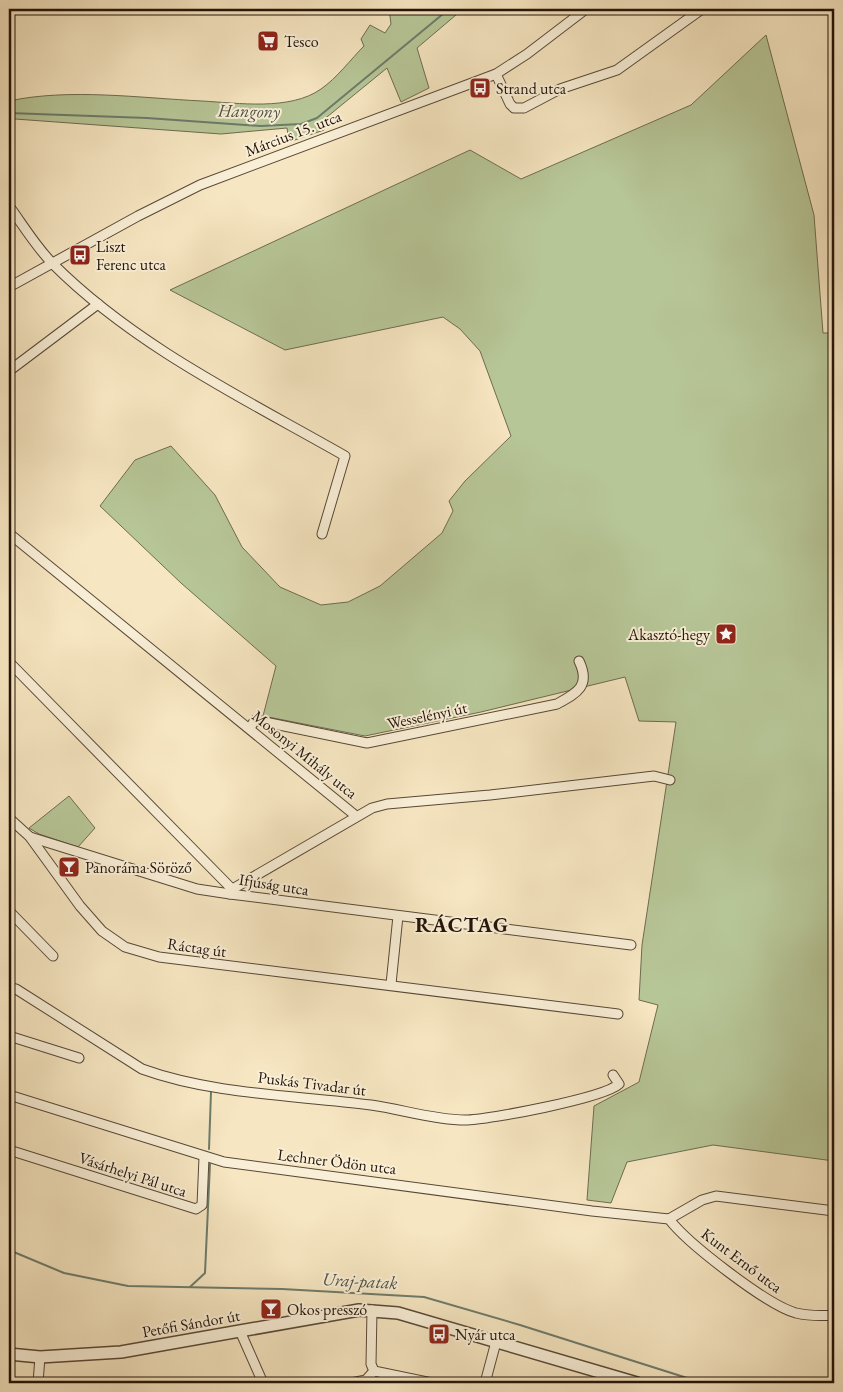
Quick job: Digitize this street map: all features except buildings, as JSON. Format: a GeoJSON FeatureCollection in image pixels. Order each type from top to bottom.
{"type":"FeatureCollection","features":[{"type":"Feature","properties":{"kind":"street","name":"Március 15. utca"},"geometry":{"type":"LineString","coordinates":[[9,286],[200,185],[496,74],[527,54],[586,9]]}},
{"type":"Feature","properties":{"kind":"street"},"geometry":{"type":"LineString","coordinates":[[496,74],[510,104],[514,108],[524,108],[560,90],[617,70],[702,9]]}},
{"type":"Feature","properties":{"kind":"street"},"geometry":{"type":"LineString","coordinates":[[9,206],[51,263],[98,304],[187,366],[345,456],[322,534]]}},
{"type":"Feature","properties":{"kind":"street"},"geometry":{"type":"LineString","coordinates":[[9,371],[98,304]]}},
{"type":"Feature","properties":{"kind":"street","name":"Mosonyi Mihály utca"},"geometry":{"type":"LineString","coordinates":[[10,535],[356,816],[372,808],[387,804],[490,795],[654,776],[670,780]]}},
{"type":"Feature","properties":{"kind":"street","name":"Wesselényi út"},"geometry":{"type":"LineString","coordinates":[[250,728],[255,720],[367,743],[557,704],[578,692],[584,680],[579,660]]}},
{"type":"Feature","properties":{"kind":"street","name":"Ifjúság utca"},"geometry":{"type":"LineString","coordinates":[[9,662],[230,886],[230,894],[631,945]]}},
{"type":"Feature","properties":{"kind":"street"},"geometry":{"type":"LineString","coordinates":[[9,818],[30,836],[197,889],[230,894],[236,887],[356,816]]}},
{"type":"Feature","properties":{"kind":"street","name":"Ráctag út"},"geometry":{"type":"LineString","coordinates":[[30,836],[91,919],[114,941],[125,947],[159,957],[287,974],[391,984],[618,1014]]}},
{"type":"Feature","properties":{"kind":"street"},"geometry":{"type":"LineString","coordinates":[[9,911],[53,956]]}},
{"type":"Feature","properties":{"kind":"street"},"geometry":{"type":"LineString","coordinates":[[391,984],[398,916]]}},
{"type":"Feature","properties":{"kind":"street","name":"Puskás Tivadar út"},"geometry":{"type":"LineString","coordinates":[[9,987],[16,989],[142,1069],[165,1077],[214,1087],[371,1105],[467,1120],[488,1118],[600,1094],[619,1084],[613,1075]]}},
{"type":"Feature","properties":{"kind":"street"},"geometry":{"type":"LineString","coordinates":[[9,1036],[79,1058]]}},
{"type":"Feature","properties":{"kind":"street","name":"Lechner Ödön utca"},"geometry":{"type":"LineString","coordinates":[[9,1094],[224,1162],[592,1211],[669,1219]]}},
{"type":"Feature","properties":{"kind":"street","name":"Vásárhelyi Pál utca"},"geometry":{"type":"LineString","coordinates":[[9,1150],[196,1209],[202,1205],[204,1157]]}},
{"type":"Feature","properties":{"kind":"street"},"geometry":{"type":"LineString","coordinates":[[669,1219],[702,1200],[716,1196],[834,1211]]}},
{"type":"Feature","properties":{"kind":"street","name":"Kunt Ernő utca"},"geometry":{"type":"LineString","coordinates":[[669,1219],[683,1234],[752,1290],[778,1306],[794,1313],[811,1316],[834,1314]]}},
{"type":"Feature","properties":{"kind":"street"},"geometry":{"type":"LineString","coordinates":[[372,1310],[371,1364],[374,1371]]}},
{"type":"Feature","properties":{"kind":"street","name":"Petőfi Sándor út"},"geometry":{"type":"LineString","coordinates":[[9,1354],[40,1357],[121,1352],[341,1313],[372,1310],[398,1313],[637,1383]]}},
{"type":"Feature","properties":{"kind":"street"},"geometry":{"type":"LineString","coordinates":[[240,1331],[262,1383]]}},
{"type":"Feature","properties":{"kind":"street"},"geometry":{"type":"LineString","coordinates":[[485,1383],[496,1342]]}},
{"type":"Feature","properties":{"kind":"street"},"geometry":{"type":"LineString","coordinates":[[38,1383],[40,1357]]}},
{"type":"Feature","properties":{"kind":"street"},"geometry":{"type":"LineString","coordinates":[[351,1383],[366,1380],[374,1371]]}},
{"type":"Feature","properties":{"kind":"street"},"geometry":{"type":"LineString","coordinates":[[374,1371],[432,1383]]}},
{"type":"Feature","properties":{"kind":"green space"},"geometry":{"type":"Polygon","coordinates":[[[389,9],[463,9],[417,48],[429,88],[401,102],[387,68],[322,121],[324,130],[289,142],[287,128],[221,134],[9,120],[9,101],[56,95],[105,95],[247,104],[279,103],[308,96],[327,85],[364,46],[361,39],[370,25],[385,33],[391,24],[389,9]]]}},
{"type":"Feature","properties":{"kind":"green space"},"geometry":{"type":"Polygon","coordinates":[[[766,35],[814,215],[823,333],[834,333],[834,1161],[713,1145],[627,1162],[611,1203],[587,1200],[594,1106],[639,1082],[658,1005],[639,1000],[642,945],[676,722],[639,721],[625,677],[481,712],[365,736],[263,716],[276,666],[181,583],[100,506],[135,460],[171,446],[215,495],[242,547],[280,587],[321,605],[348,602],[380,586],[442,533],[453,511],[449,501],[465,481],[511,436],[480,351],[460,329],[443,317],[285,350],[170,290],[470,150],[521,179],[691,105],[766,35]]]}},
{"type":"Feature","properties":{"kind":"green space"},"geometry":{"type":"Polygon","coordinates":[[[69,796],[95,828],[78,847],[39,834],[29,828],[69,796]]]}},
{"type":"Feature","properties":{"kind":"waterway","name":"Hangony"},"geometry":{"type":"LineString","coordinates":[[9,113],[147,118],[261,126],[301,124],[317,118],[449,9]]}},
{"type":"Feature","properties":{"kind":"waterway"},"geometry":{"type":"LineString","coordinates":[[209,1149],[211,1092]]}},
{"type":"Feature","properties":{"kind":"waterway"},"geometry":{"type":"LineString","coordinates":[[190,1287],[205,1273],[210,1164]]}},
{"type":"Feature","properties":{"kind":"waterway","name":"Uraj-patak"},"geometry":{"type":"LineString","coordinates":[[9,1250],[64,1273],[128,1286],[282,1289],[424,1297],[520,1325],[703,1383]]}},
{"type":"Feature","properties":{"kind":"place","name":"Tesco"},"geometry":{"type":"Point","coordinates":[268,41]}},
{"type":"Feature","properties":{"kind":"place","name":"Strand utca"},"geometry":{"type":"Point","coordinates":[480,88]}},
{"type":"Feature","properties":{"kind":"place","name":"Liszt Ferenc utca"},"geometry":{"type":"Point","coordinates":[80,255]}},
{"type":"Feature","properties":{"kind":"place","name":"Akasztó-hegy"},"geometry":{"type":"Point","coordinates":[726,634]}},
{"type":"Feature","properties":{"kind":"place","name":"Panoráma Söröző"},"geometry":{"type":"Point","coordinates":[69,867]}},
{"type":"Feature","properties":{"kind":"place","name":"Okos presszó"},"geometry":{"type":"Point","coordinates":[271,1309]}},
{"type":"Feature","properties":{"kind":"place","name":"Nyár utca"},"geometry":{"type":"Point","coordinates":[439,1334]}},
{"type":"Feature","properties":{"kind":"district","name":"RÁCTAG"},"geometry":{"type":"Point","coordinates":[462,925]}}]}
